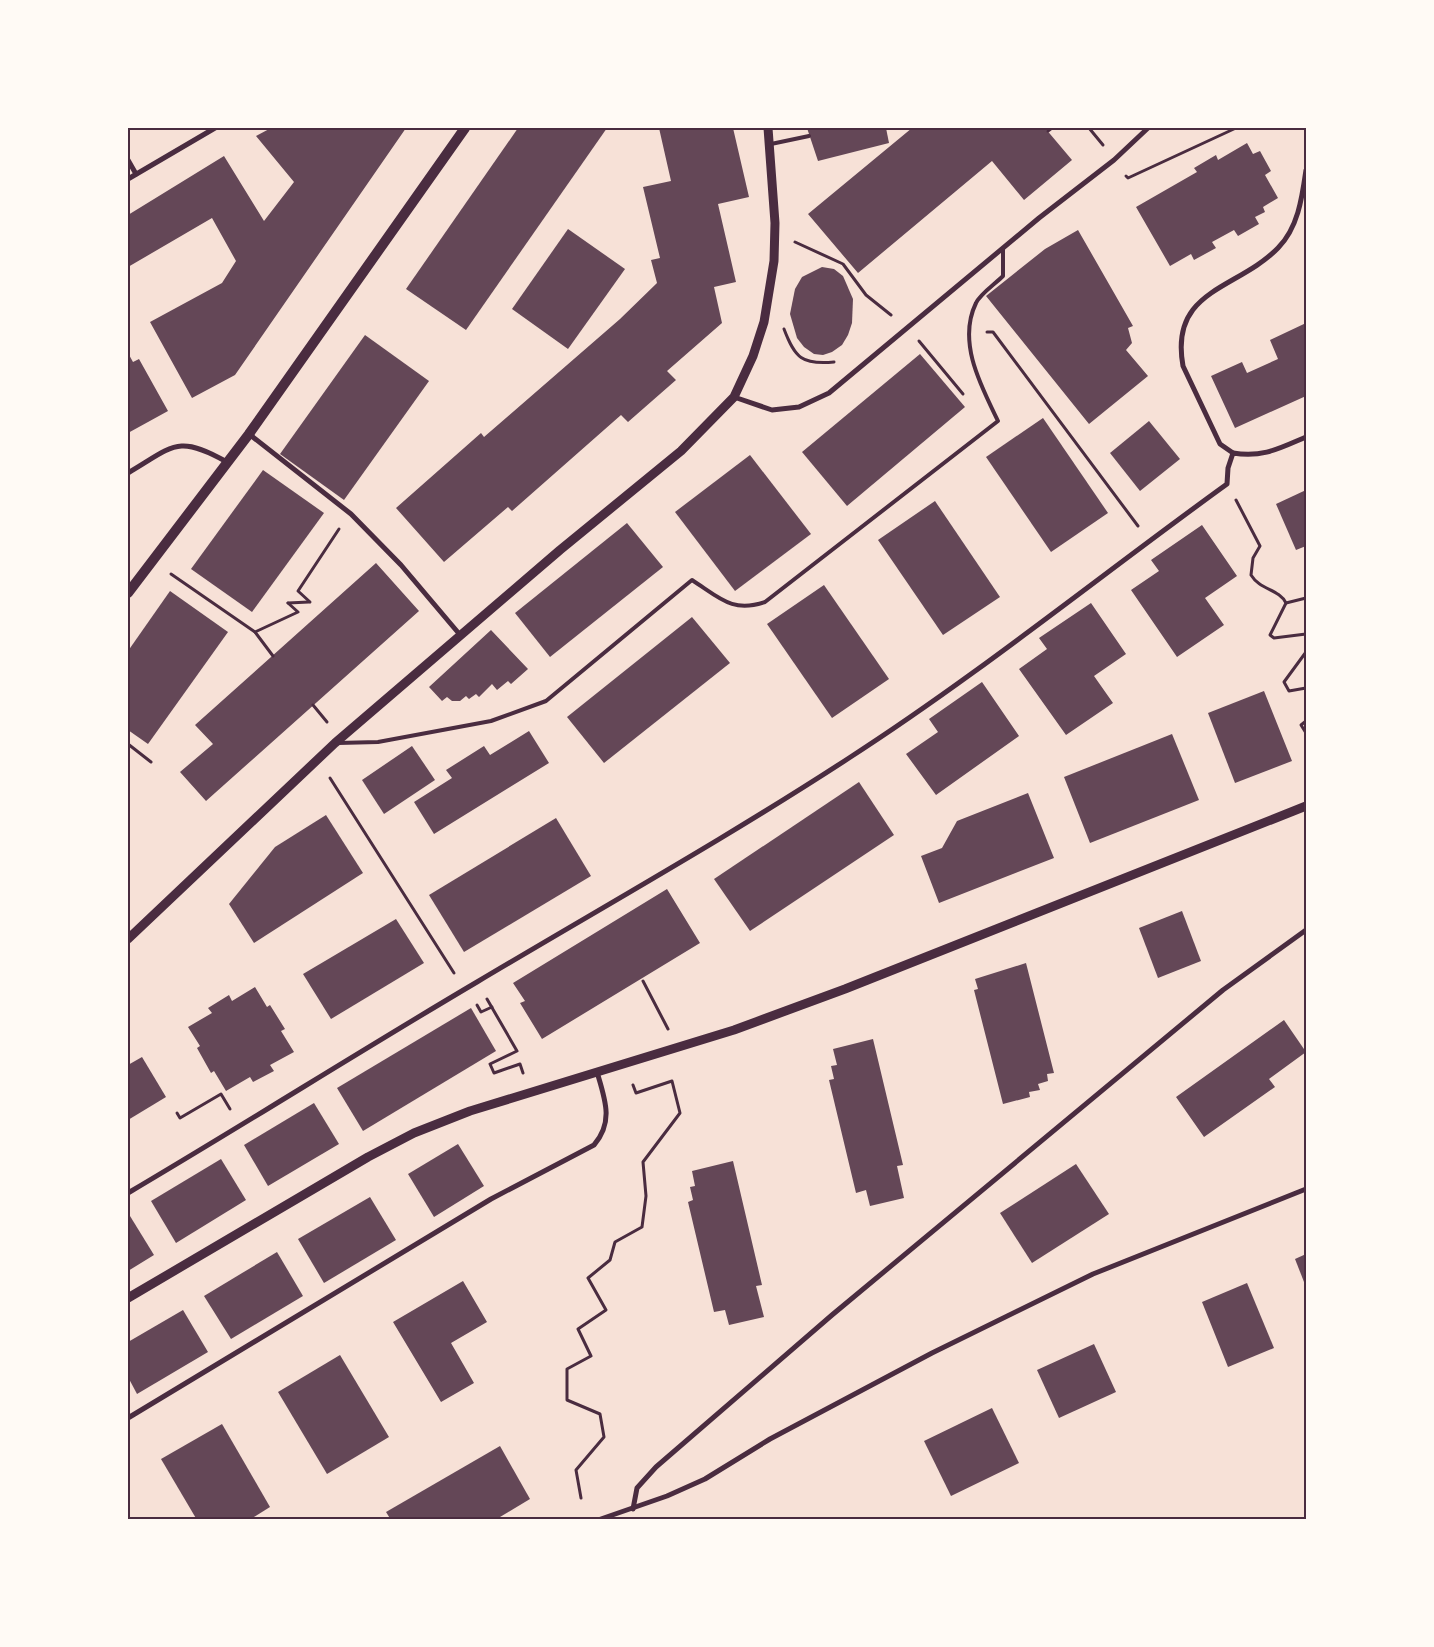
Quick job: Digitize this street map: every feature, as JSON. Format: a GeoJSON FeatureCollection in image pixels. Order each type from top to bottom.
{"type":"FeatureCollection","features":[{"type":"Feature","properties":{"kind":"main road"},"geometry":{"type":"LineString","coordinates":[[128,593],[249,434],[465,128]]}},
{"type":"Feature","properties":{"kind":"street"},"geometry":{"type":"LineString","coordinates":[[128,179],[215,128]]}},
{"type":"Feature","properties":{"kind":"street"},"geometry":{"type":"LineString","coordinates":[[128,939],[335,743],[560,550],[681,451],[734,397],[753,356],[764,322],[774,261],[771,144],[768,128]]}},
{"type":"Feature","properties":{"kind":"street"},"geometry":{"type":"LineString","coordinates":[[734,397],[772,410],[799,407],[828,393],[1114,160],[1148,128]]}},
{"type":"Feature","properties":{"kind":"street"},"geometry":{"type":"LineString","coordinates":[[128,160],[136,174]]}},
{"type":"Feature","properties":{"kind":"street"},"geometry":{"type":"LineString","coordinates":[[1306,170],[1301,200],[1288,235],[1277,249],[1259,263],[1208,293],[1198,302],[1185,324],[1181,352],[1183,366],[1220,444],[1233,453],[1249,456],[1266,454],[1306,437]]}},
{"type":"Feature","properties":{"kind":"street"},"geometry":{"type":"LineString","coordinates":[[249,434],[351,514],[402,565],[461,636]]}},
{"type":"Feature","properties":{"kind":"street"},"geometry":{"type":"LineString","coordinates":[[128,473],[172,447],[189,445],[203,449],[227,462]]}},
{"type":"Feature","properties":{"kind":"street"},"geometry":{"type":"LineString","coordinates":[[128,1193],[475,983],[676,865],[849,758],[959,682],[1227,484],[1228,468],[1233,453]]}},
{"type":"Feature","properties":{"kind":"street"},"geometry":{"type":"LineString","coordinates":[[128,1298],[368,1157],[414,1133],[470,1111],[734,1030],[845,989],[1306,806]]}},
{"type":"Feature","properties":{"kind":"street"},"geometry":{"type":"LineString","coordinates":[[633,1509],[637,1488],[656,1467],[832,1315],[1222,990],[1306,930]]}},
{"type":"Feature","properties":{"kind":"street"},"geometry":{"type":"LineString","coordinates":[[128,1418],[491,1199],[594,1145],[606,1125],[607,1113],[597,1072]]}},
{"type":"Feature","properties":{"kind":"street"},"geometry":{"type":"LineString","coordinates":[[598,1520],[667,1496],[705,1478],[770,1439],[924,1358],[1093,1274],[1306,1190]]}},
{"type":"Feature","properties":{"kind":"lane"},"geometry":{"type":"LineString","coordinates":[[771,144],[809,136]]}},
{"type":"Feature","properties":{"kind":"lane"},"geometry":{"type":"LineString","coordinates":[[335,743],[378,742],[491,721],[546,701],[692,580],[737,607],[750,607],[765,602],[998,421],[974,372],[969,332],[976,302],[1003,276],[1003,249]]}},
{"type":"Feature","properties":{"kind":"path"},"geometry":{"type":"LineString","coordinates":[[1048,131],[1052,128]]}},
{"type":"Feature","properties":{"kind":"path"},"geometry":{"type":"LineString","coordinates":[[1114,160],[1128,178],[1236,128]]}},
{"type":"Feature","properties":{"kind":"path"},"geometry":{"type":"LineString","coordinates":[[792,241],[843,264],[866,295],[909,328],[965,396]]}},
{"type":"Feature","properties":{"kind":"path"},"geometry":{"type":"LineString","coordinates":[[783,326],[791,348],[801,359],[816,364],[834,362]]}},
{"type":"Feature","properties":{"kind":"path"},"geometry":{"type":"LineString","coordinates":[[969,332],[993,332],[1137,524]]}},
{"type":"Feature","properties":{"kind":"path"},"geometry":{"type":"LineString","coordinates":[[1234,496],[1260,546],[1253,558],[1251,575],[1262,586],[1282,595],[1286,603]]}},
{"type":"Feature","properties":{"kind":"path"},"geometry":{"type":"LineString","coordinates":[[255,632],[298,612],[288,603],[310,602],[298,591],[351,514]]}},
{"type":"Feature","properties":{"kind":"path"},"geometry":{"type":"LineString","coordinates":[[175,576],[255,632],[273,656]]}},
{"type":"Feature","properties":{"kind":"path"},"geometry":{"type":"LineString","coordinates":[[1306,598],[1286,603],[1270,634],[1274,638],[1306,634]]}},
{"type":"Feature","properties":{"kind":"path"},"geometry":{"type":"LineString","coordinates":[[1306,652],[1284,682],[1289,691],[1306,688]]}},
{"type":"Feature","properties":{"kind":"path"},"geometry":{"type":"LineString","coordinates":[[313,705],[328,723]]}},
{"type":"Feature","properties":{"kind":"path"},"geometry":{"type":"LineString","coordinates":[[1306,721],[1301,725],[1306,733]]}},
{"type":"Feature","properties":{"kind":"path"},"geometry":{"type":"LineString","coordinates":[[128,744],[151,762]]}},
{"type":"Feature","properties":{"kind":"path"},"geometry":{"type":"LineString","coordinates":[[330,778],[452,972]]}},
{"type":"Feature","properties":{"kind":"path"},"geometry":{"type":"LineString","coordinates":[[643,981],[668,1030]]}},
{"type":"Feature","properties":{"kind":"path"},"geometry":{"type":"LineString","coordinates":[[488,1000],[517,1051],[490,1064],[494,1073],[520,1064],[523,1074]]}},
{"type":"Feature","properties":{"kind":"path"},"geometry":{"type":"LineString","coordinates":[[581,1498],[576,1470],[604,1437],[600,1414],[567,1400],[567,1369],[591,1356],[578,1329],[606,1310],[588,1278],[610,1260],[615,1242],[642,1228],[646,1196],[643,1162],[680,1113],[672,1081],[636,1093],[633,1085]]}},
{"type":"Feature","properties":{"kind":"path"},"geometry":{"type":"LineString","coordinates":[[177,1113],[180,1118],[218,1096]]}},
{"type":"Feature","properties":{"kind":"building"},"geometry":{"type":"Polygon","coordinates":[[[271,128],[406,128],[235,375],[192,398],[150,322],[222,283],[236,261],[212,218],[128,267],[128,215],[224,156],[264,221],[294,182],[256,136],[271,128]]]}},
{"type":"Feature","properties":{"kind":"building"},"geometry":{"type":"Polygon","coordinates":[[[518,128],[607,128],[466,330],[406,289],[518,128]]]}},
{"type":"Feature","properties":{"kind":"building"},"geometry":{"type":"Polygon","coordinates":[[[659,128],[733,128],[749,197],[718,204],[736,282],[714,287],[722,323],[667,371],[676,380],[628,422],[621,415],[512,511],[508,507],[444,562],[396,508],[481,433],[484,437],[620,319],[657,283],[651,260],[660,258],[643,187],[671,181],[659,128]]]}},
{"type":"Feature","properties":{"kind":"building"},"geometry":{"type":"Polygon","coordinates":[[[807,128],[886,128],[889,143],[818,161],[807,128]]]}},
{"type":"Feature","properties":{"kind":"building"},"geometry":{"type":"Polygon","coordinates":[[[912,128],[1045,128],[1072,160],[1024,200],[992,161],[858,273],[808,214],[912,128]]]}},
{"type":"Feature","properties":{"kind":"building"},"geometry":{"type":"Polygon","coordinates":[[[1247,143],[1253,154],[1260,151],[1271,171],[1265,175],[1278,198],[1263,207],[1265,212],[1255,217],[1259,224],[1238,236],[1234,230],[1212,242],[1216,248],[1194,260],[1191,254],[1170,266],[1136,207],[1197,172],[1194,168],[1216,155],[1218,160],[1247,143]]]}},
{"type":"Feature","properties":{"kind":"building"},"geometry":{"type":"Polygon","coordinates":[[[568,229],[625,269],[568,349],[512,309],[568,229]]]}},
{"type":"Feature","properties":{"kind":"building"},"geometry":{"type":"Polygon","coordinates":[[[1078,230],[1133,326],[1128,328],[1132,343],[1126,350],[1148,376],[1089,424],[986,296],[1045,249],[1078,230]]]}},
{"type":"Feature","properties":{"kind":"building"},"geometry":{"type":"Polygon","coordinates":[[[822,267],[834,269],[843,276],[853,299],[852,323],[848,335],[842,345],[832,352],[823,355],[814,354],[804,347],[797,338],[790,314],[795,289],[802,277],[822,267]]]}},
{"type":"Feature","properties":{"kind":"building"},"geometry":{"type":"Polygon","coordinates":[[[1306,323],[1306,396],[1235,428],[1211,376],[1242,362],[1247,373],[1278,359],[1270,340],[1306,323]]]}},
{"type":"Feature","properties":{"kind":"building"},"geometry":{"type":"Polygon","coordinates":[[[365,335],[429,381],[344,500],[280,454],[365,335]]]}},
{"type":"Feature","properties":{"kind":"building"},"geometry":{"type":"Polygon","coordinates":[[[128,353],[133,362],[139,359],[168,411],[128,433],[128,353]]]}},
{"type":"Feature","properties":{"kind":"building"},"geometry":{"type":"Polygon","coordinates":[[[920,354],[965,407],[847,506],[802,452],[920,354]]]}},
{"type":"Feature","properties":{"kind":"building"},"geometry":{"type":"Polygon","coordinates":[[[1043,418],[1108,513],[1051,552],[986,457],[1043,418]]]}},
{"type":"Feature","properties":{"kind":"building"},"geometry":{"type":"Polygon","coordinates":[[[1149,421],[1180,459],[1140,491],[1110,453],[1149,421]]]}},
{"type":"Feature","properties":{"kind":"building"},"geometry":{"type":"Polygon","coordinates":[[[750,455],[811,534],[735,591],[675,512],[750,455]]]}},
{"type":"Feature","properties":{"kind":"building"},"geometry":{"type":"Polygon","coordinates":[[[263,470],[324,513],[252,612],[191,569],[263,470]]]}},
{"type":"Feature","properties":{"kind":"building"},"geometry":{"type":"Polygon","coordinates":[[[1306,490],[1306,546],[1296,550],[1276,504],[1306,490]]]}},
{"type":"Feature","properties":{"kind":"building"},"geometry":{"type":"Polygon","coordinates":[[[935,501],[1000,597],[943,635],[878,540],[935,501]]]}},
{"type":"Feature","properties":{"kind":"building"},"geometry":{"type":"Polygon","coordinates":[[[627,523],[663,567],[550,657],[515,613],[627,523]]]}},
{"type":"Feature","properties":{"kind":"building"},"geometry":{"type":"Polygon","coordinates":[[[1202,525],[1237,576],[1205,598],[1224,625],[1177,657],[1131,590],[1159,571],[1151,560],[1202,525]]]}},
{"type":"Feature","properties":{"kind":"building"},"geometry":{"type":"Polygon","coordinates":[[[376,563],[419,611],[206,801],[180,772],[213,744],[195,725],[376,563]]]}},
{"type":"Feature","properties":{"kind":"building"},"geometry":{"type":"Polygon","coordinates":[[[824,585],[889,679],[832,718],[767,624],[824,585]]]}},
{"type":"Feature","properties":{"kind":"building"},"geometry":{"type":"Polygon","coordinates":[[[170,591],[228,632],[148,744],[128,730],[128,651],[170,591]]]}},
{"type":"Feature","properties":{"kind":"building"},"geometry":{"type":"Polygon","coordinates":[[[1091,603],[1126,654],[1094,676],[1113,703],[1066,735],[1019,669],[1047,649],[1039,638],[1091,603]]]}},
{"type":"Feature","properties":{"kind":"building"},"geometry":{"type":"Polygon","coordinates":[[[692,617],[730,663],[604,763],[567,717],[692,617]]]}},
{"type":"Feature","properties":{"kind":"building"},"geometry":{"type":"Polygon","coordinates":[[[491,630],[528,669],[511,684],[508,681],[497,690],[492,684],[479,697],[476,694],[469,699],[466,696],[460,701],[452,701],[447,697],[442,701],[429,687],[491,630]]]}},
{"type":"Feature","properties":{"kind":"building"},"geometry":{"type":"Polygon","coordinates":[[[982,682],[1019,736],[936,795],[906,754],[938,732],[929,719],[982,682]]]}},
{"type":"Feature","properties":{"kind":"building"},"geometry":{"type":"Polygon","coordinates":[[[1264,691],[1292,761],[1235,783],[1208,713],[1264,691]]]}},
{"type":"Feature","properties":{"kind":"building"},"geometry":{"type":"Polygon","coordinates":[[[529,731],[549,763],[434,834],[414,802],[452,778],[446,770],[484,746],[490,755],[529,731]]]}},
{"type":"Feature","properties":{"kind":"building"},"geometry":{"type":"Polygon","coordinates":[[[1172,734],[1199,800],[1090,843],[1064,777],[1172,734]]]}},
{"type":"Feature","properties":{"kind":"building"},"geometry":{"type":"Polygon","coordinates":[[[412,746],[435,780],[384,814],[362,780],[412,746]]]}},
{"type":"Feature","properties":{"kind":"building"},"geometry":{"type":"Polygon","coordinates":[[[859,782],[894,835],[750,931],[714,879],[859,782]]]}},
{"type":"Feature","properties":{"kind":"building"},"geometry":{"type":"Polygon","coordinates":[[[1028,793],[1054,858],[939,903],[921,856],[942,848],[957,821],[1028,793]]]}},
{"type":"Feature","properties":{"kind":"building"},"geometry":{"type":"Polygon","coordinates":[[[326,815],[363,873],[254,943],[229,904],[275,847],[326,815]]]}},
{"type":"Feature","properties":{"kind":"building"},"geometry":{"type":"Polygon","coordinates":[[[556,818],[591,876],[464,952],[429,895],[556,818]]]}},
{"type":"Feature","properties":{"kind":"building"},"geometry":{"type":"Polygon","coordinates":[[[667,889],[700,943],[542,1039],[520,1003],[525,1001],[513,983],[667,889]]]}},
{"type":"Feature","properties":{"kind":"building"},"geometry":{"type":"Polygon","coordinates":[[[1182,911],[1201,961],[1158,978],[1139,928],[1182,911]]]}},
{"type":"Feature","properties":{"kind":"building"},"geometry":{"type":"Polygon","coordinates":[[[396,919],[424,963],[331,1019],[303,974],[396,919]]]}},
{"type":"Feature","properties":{"kind":"building"},"geometry":{"type":"Polygon","coordinates":[[[1026,963],[1054,1073],[1047,1074],[1048,1081],[1038,1084],[1040,1090],[1029,1092],[1030,1097],[1003,1104],[974,990],[978,989],[975,979],[1026,963]]]}},
{"type":"Feature","properties":{"kind":"building"},"geometry":{"type":"Polygon","coordinates":[[[255,987],[267,1007],[270,1005],[285,1029],[281,1031],[294,1052],[270,1065],[274,1071],[253,1082],[250,1077],[226,1091],[214,1071],[211,1073],[197,1048],[200,1046],[188,1027],[212,1013],[208,1008],[229,995],[232,1001],[255,987]]]}},
{"type":"Feature","properties":{"kind":"building"},"geometry":{"type":"Polygon","coordinates":[[[471,1008],[496,1051],[363,1131],[337,1088],[471,1008]]]}},
{"type":"Feature","properties":{"kind":"building"},"geometry":{"type":"Polygon","coordinates":[[[1284,1020],[1306,1052],[1269,1079],[1275,1087],[1204,1137],[1176,1097],[1284,1020]]]}},
{"type":"Feature","properties":{"kind":"building"},"geometry":{"type":"Polygon","coordinates":[[[873,1039],[903,1165],[897,1166],[904,1198],[870,1206],[866,1190],[856,1193],[829,1080],[834,1079],[831,1066],[837,1065],[833,1049],[873,1039]]]}},
{"type":"Feature","properties":{"kind":"building"},"geometry":{"type":"Polygon","coordinates":[[[142,1057],[166,1097],[128,1120],[128,1065],[142,1057]]]}},
{"type":"Feature","properties":{"kind":"building"},"geometry":{"type":"Polygon","coordinates":[[[314,1103],[339,1144],[268,1186],[244,1145],[314,1103]]]}},
{"type":"Feature","properties":{"kind":"building"},"geometry":{"type":"Polygon","coordinates":[[[458,1144],[484,1186],[434,1217],[408,1174],[458,1144]]]}},
{"type":"Feature","properties":{"kind":"building"},"geometry":{"type":"Polygon","coordinates":[[[221,1159],[246,1200],[176,1243],[151,1201],[221,1159]]]}},
{"type":"Feature","properties":{"kind":"building"},"geometry":{"type":"Polygon","coordinates":[[[733,1161],[762,1285],[756,1286],[764,1317],[729,1325],[725,1310],[714,1312],[688,1202],[693,1200],[690,1187],[695,1186],[692,1171],[733,1161]]]}},
{"type":"Feature","properties":{"kind":"building"},"geometry":{"type":"Polygon","coordinates":[[[1076,1164],[1109,1214],[1032,1263],[1000,1213],[1076,1164]]]}},
{"type":"Feature","properties":{"kind":"building"},"geometry":{"type":"Polygon","coordinates":[[[370,1197],[396,1240],[324,1283],[298,1239],[370,1197]]]}},
{"type":"Feature","properties":{"kind":"building"},"geometry":{"type":"Polygon","coordinates":[[[130,1216],[154,1255],[128,1271],[128,1217],[130,1216]]]}},
{"type":"Feature","properties":{"kind":"building"},"geometry":{"type":"Polygon","coordinates":[[[277,1252],[303,1296],[231,1339],[204,1296],[277,1252]]]}},
{"type":"Feature","properties":{"kind":"building"},"geometry":{"type":"Polygon","coordinates":[[[1306,1254],[1306,1287],[1295,1259],[1306,1254]]]}},
{"type":"Feature","properties":{"kind":"building"},"geometry":{"type":"Polygon","coordinates":[[[463,1281],[487,1322],[451,1343],[474,1383],[441,1402],[393,1322],[463,1281]]]}},
{"type":"Feature","properties":{"kind":"building"},"geometry":{"type":"Polygon","coordinates":[[[1247,1283],[1274,1348],[1228,1367],[1202,1302],[1247,1283]]]}},
{"type":"Feature","properties":{"kind":"building"},"geometry":{"type":"Polygon","coordinates":[[[183,1310],[208,1352],[137,1394],[128,1377],[128,1342],[183,1310]]]}},
{"type":"Feature","properties":{"kind":"building"},"geometry":{"type":"Polygon","coordinates":[[[1094,1344],[1116,1392],[1059,1418],[1037,1370],[1094,1344]]]}},
{"type":"Feature","properties":{"kind":"building"},"geometry":{"type":"Polygon","coordinates":[[[340,1355],[389,1437],[327,1474],[278,1392],[340,1355]]]}},
{"type":"Feature","properties":{"kind":"building"},"geometry":{"type":"Polygon","coordinates":[[[992,1408],[1019,1463],[951,1496],[924,1441],[992,1408]]]}},
{"type":"Feature","properties":{"kind":"building"},"geometry":{"type":"Polygon","coordinates":[[[222,1424],[270,1507],[249,1520],[197,1520],[161,1459],[222,1424]]]}},
{"type":"Feature","properties":{"kind":"building"},"geometry":{"type":"Polygon","coordinates":[[[500,1446],[530,1499],[495,1520],[391,1520],[386,1512],[500,1446]]]}}]}
